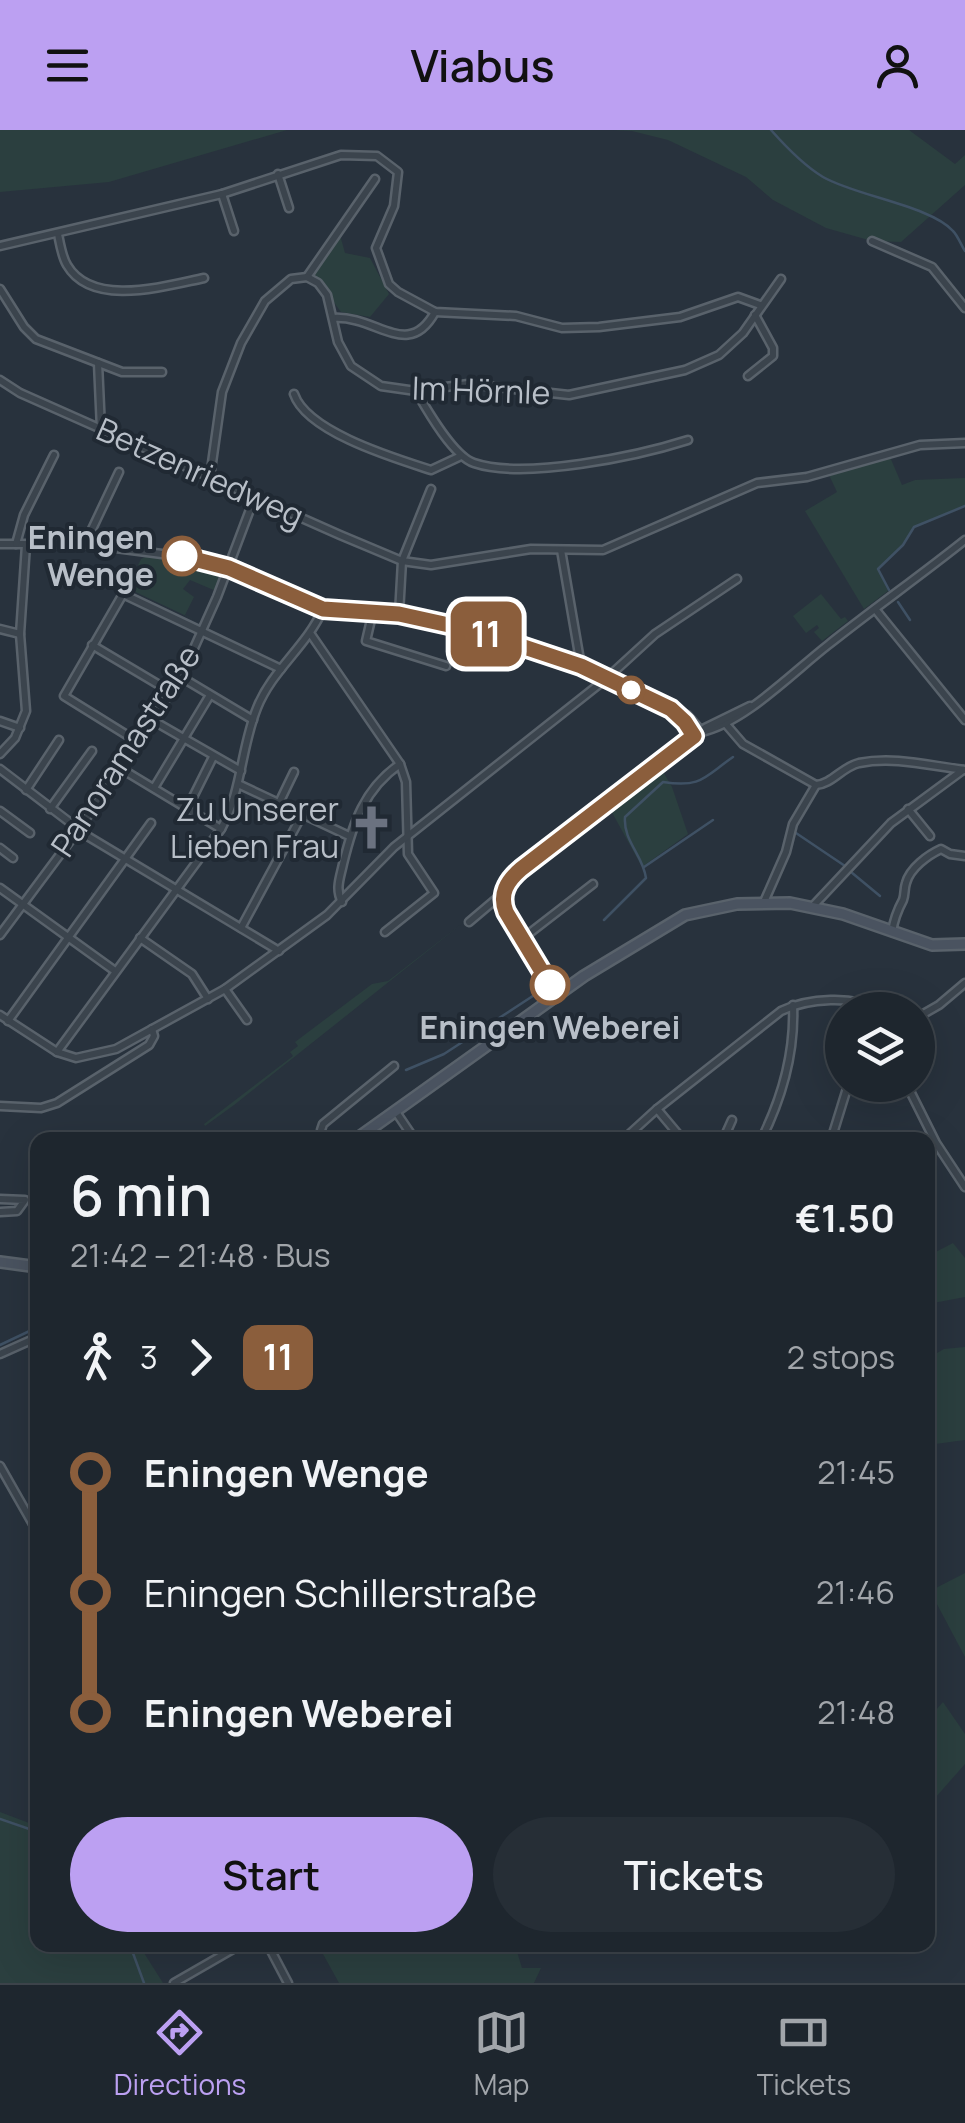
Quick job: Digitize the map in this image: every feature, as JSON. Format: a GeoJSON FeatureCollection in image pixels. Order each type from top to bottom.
{"type":"FeatureCollection","features":[{"type":"Feature","properties":{"kind":"main road"},"geometry":{"type":"LineString","coordinates":[[367,1132],[630,946],[685,915],[764,902],[814,905],[932,946],[965,948]]}},
{"type":"Feature","properties":{"kind":"main road"},"geometry":{"type":"LineString","coordinates":[[0,1262],[30,1265]]}},
{"type":"Feature","properties":{"kind":"street"},"geometry":{"type":"LineString","coordinates":[[0,246],[222,194],[341,155],[378,156],[398,172],[394,206],[376,248],[389,284],[435,312],[516,316],[562,328],[680,316],[738,296],[760,304]]}},
{"type":"Feature","properties":{"kind":"street"},"geometry":{"type":"LineString","coordinates":[[278,174],[289,208]]}},
{"type":"Feature","properties":{"kind":"street"},"geometry":{"type":"LineString","coordinates":[[210,478],[222,392],[241,343],[265,301],[278,287],[291,279],[307,278],[375,179]]}},
{"type":"Feature","properties":{"kind":"street"},"geometry":{"type":"LineString","coordinates":[[222,194],[234,231]]}},
{"type":"Feature","properties":{"kind":"street"},"geometry":{"type":"LineString","coordinates":[[58,234],[65,264],[82,283],[104,290],[204,278]]}},
{"type":"Feature","properties":{"kind":"street"},"geometry":{"type":"LineString","coordinates":[[872,242],[932,268],[965,308]]}},
{"type":"Feature","properties":{"kind":"street","name":"Im Hörnle"},"geometry":{"type":"LineString","coordinates":[[307,278],[318,283],[327,295],[338,342],[350,366],[381,386],[416,390],[468,384],[569,394],[685,370],[718,355],[743,333],[780,278]]}},
{"type":"Feature","properties":{"kind":"street"},"geometry":{"type":"LineString","coordinates":[[0,289],[36,339],[122,372],[162,372]]}},
{"type":"Feature","properties":{"kind":"street"},"geometry":{"type":"LineString","coordinates":[[333,318],[354,317],[404,337],[418,334],[435,312]]}},
{"type":"Feature","properties":{"kind":"street"},"geometry":{"type":"LineString","coordinates":[[748,376],[773,356],[773,348],[755,315]]}},
{"type":"Feature","properties":{"kind":"street"},"geometry":{"type":"LineString","coordinates":[[98,364],[101,429]]}},
{"type":"Feature","properties":{"kind":"street","name":"Betzenriedweg"},"geometry":{"type":"LineString","coordinates":[[0,380],[254,499],[402,560]]}},
{"type":"Feature","properties":{"kind":"street"},"geometry":{"type":"LineString","coordinates":[[416,390],[461,456],[474,463],[516,468],[558,466],[649,453],[688,440]]}},
{"type":"Feature","properties":{"kind":"street"},"geometry":{"type":"LineString","coordinates":[[294,394],[310,418],[400,460],[431,470],[461,456]]}},
{"type":"Feature","properties":{"kind":"street"},"geometry":{"type":"LineString","coordinates":[[402,560],[431,565],[530,549],[612,548],[757,483],[806,477],[920,445],[965,443]]}},
{"type":"Feature","properties":{"kind":"street"},"geometry":{"type":"LineString","coordinates":[[16,544],[24,515],[54,455]]}},
{"type":"Feature","properties":{"kind":"street"},"geometry":{"type":"LineString","coordinates":[[86,544],[119,472]]}},
{"type":"Feature","properties":{"kind":"street"},"geometry":{"type":"LineString","coordinates":[[399,614],[402,560],[432,489]]}},
{"type":"Feature","properties":{"kind":"street","name":"Panoramastraße"},"geometry":{"type":"LineString","coordinates":[[0,935],[79,830],[180,677],[229,568],[254,499]]}},
{"type":"Feature","properties":{"kind":"street"},"geometry":{"type":"LineString","coordinates":[[557,996],[506,912],[506,885],[517,872],[699,733],[750,706],[965,540]]}},
{"type":"Feature","properties":{"kind":"street"},"geometry":{"type":"LineString","coordinates":[[0,544],[86,544],[173,554],[229,568],[323,609],[399,614],[476,631],[581,666],[671,709],[699,733]]}},
{"type":"Feature","properties":{"kind":"street"},"geometry":{"type":"LineString","coordinates":[[0,754],[20,728],[26,711],[20,634],[26,545]]}},
{"type":"Feature","properties":{"kind":"street"},"geometry":{"type":"LineString","coordinates":[[560,550],[581,666]]}},
{"type":"Feature","properties":{"kind":"street"},"geometry":{"type":"LineString","coordinates":[[0,1015],[57,1052],[76,1058],[100,1055],[225,989],[280,952],[342,902],[409,835],[607,678],[655,634],[737,578]]}},
{"type":"Feature","properties":{"kind":"street"},"geometry":{"type":"LineString","coordinates":[[138,742],[64,696],[123,594],[281,669]]}},
{"type":"Feature","properties":{"kind":"street"},"geometry":{"type":"LineString","coordinates":[[57,1052],[221,829],[264,692],[310,633],[323,609]]}},
{"type":"Feature","properties":{"kind":"street"},"geometry":{"type":"LineString","coordinates":[[876,610],[965,720]]}},
{"type":"Feature","properties":{"kind":"street"},"geometry":{"type":"LineString","coordinates":[[373,611],[366,641],[446,666]]}},
{"type":"Feature","properties":{"kind":"street"},"geometry":{"type":"LineString","coordinates":[[0,629],[20,634]]}},
{"type":"Feature","properties":{"kind":"street"},"geometry":{"type":"LineString","coordinates":[[310,633],[400,764],[406,782],[408,854],[434,893],[385,932]]}},
{"type":"Feature","properties":{"kind":"street"},"geometry":{"type":"LineString","coordinates":[[92,645],[171,692]]}},
{"type":"Feature","properties":{"kind":"street"},"geometry":{"type":"LineString","coordinates":[[180,677],[253,720]]}},
{"type":"Feature","properties":{"kind":"street"},"geometry":{"type":"LineString","coordinates":[[154,788],[210,695]]}},
{"type":"Feature","properties":{"kind":"street"},"geometry":{"type":"LineString","coordinates":[[152,720],[241,772]]}},
{"type":"Feature","properties":{"kind":"street"},"geometry":{"type":"LineString","coordinates":[[0,721],[20,728]]}},
{"type":"Feature","properties":{"kind":"street"},"geometry":{"type":"LineString","coordinates":[[725,722],[743,744],[816,785],[862,763],[912,762],[964,770]]}},
{"type":"Feature","properties":{"kind":"street"},"geometry":{"type":"LineString","coordinates":[[26,790],[59,740]]}},
{"type":"Feature","properties":{"kind":"street"},"geometry":{"type":"LineString","coordinates":[[50,808],[92,751]]}},
{"type":"Feature","properties":{"kind":"street"},"geometry":{"type":"LineString","coordinates":[[188,809],[213,756]]}},
{"type":"Feature","properties":{"kind":"street"},"geometry":{"type":"LineString","coordinates":[[342,902],[338,888],[355,819],[374,786],[400,764]]}},
{"type":"Feature","properties":{"kind":"street"},"geometry":{"type":"LineString","coordinates":[[120,768],[221,829]]}},
{"type":"Feature","properties":{"kind":"street"},"geometry":{"type":"LineString","coordinates":[[0,769],[79,830],[280,952]]}},
{"type":"Feature","properties":{"kind":"street"},"geometry":{"type":"LineString","coordinates":[[814,905],[908,808],[964,770]]}},
{"type":"Feature","properties":{"kind":"street"},"geometry":{"type":"LineString","coordinates":[[278,803],[294,772]]}},
{"type":"Feature","properties":{"kind":"street"},"geometry":{"type":"LineString","coordinates":[[238,784],[349,836]]}},
{"type":"Feature","properties":{"kind":"street"},"geometry":{"type":"LineString","coordinates":[[764,902],[786,852],[793,824],[816,785]]}},
{"type":"Feature","properties":{"kind":"street"},"geometry":{"type":"LineString","coordinates":[[908,808],[930,836]]}},
{"type":"Feature","properties":{"kind":"street"},"geometry":{"type":"LineString","coordinates":[[0,810],[30,833]]}},
{"type":"Feature","properties":{"kind":"street"},"geometry":{"type":"LineString","coordinates":[[241,928],[302,815]]}},
{"type":"Feature","properties":{"kind":"street"},"geometry":{"type":"LineString","coordinates":[[8,1021],[151,823]]}},
{"type":"Feature","properties":{"kind":"street"},"geometry":{"type":"LineString","coordinates":[[0,848],[13,858]]}},
{"type":"Feature","properties":{"kind":"street"},"geometry":{"type":"LineString","coordinates":[[892,932],[906,882],[914,869],[942,848],[950,854],[965,856]]}},
{"type":"Feature","properties":{"kind":"street"},"geometry":{"type":"LineString","coordinates":[[522,939],[593,884]]}},
{"type":"Feature","properties":{"kind":"street"},"geometry":{"type":"LineString","coordinates":[[0,888],[115,971]]}},
{"type":"Feature","properties":{"kind":"street"},"geometry":{"type":"LineString","coordinates":[[468,922],[495,900],[503,899]]}},
{"type":"Feature","properties":{"kind":"street"},"geometry":{"type":"LineString","coordinates":[[140,938],[192,974],[208,999]]}},
{"type":"Feature","properties":{"kind":"street"},"geometry":{"type":"LineString","coordinates":[[935,1005],[965,984]]}},
{"type":"Feature","properties":{"kind":"street"},"geometry":{"type":"LineString","coordinates":[[225,989],[247,1020]]}},
{"type":"Feature","properties":{"kind":"street"},"geometry":{"type":"LineString","coordinates":[[631,1132],[770,1018],[793,1005],[825,1002]]}},
{"type":"Feature","properties":{"kind":"street"},"geometry":{"type":"LineString","coordinates":[[764,1132],[783,1087],[794,1035],[793,1005]]}},
{"type":"Feature","properties":{"kind":"street"},"geometry":{"type":"LineString","coordinates":[[0,1106],[41,1108],[57,1104],[149,1045],[154,1036],[152,1029]]}},
{"type":"Feature","properties":{"kind":"street"},"geometry":{"type":"LineString","coordinates":[[321,1132],[323,1124],[394,1066]]}},
{"type":"Feature","properties":{"kind":"street"},"geometry":{"type":"LineString","coordinates":[[833,1132],[843,1102]]}},
{"type":"Feature","properties":{"kind":"street"},"geometry":{"type":"LineString","coordinates":[[915,1102],[930,1132]]}},
{"type":"Feature","properties":{"kind":"street"},"geometry":{"type":"LineString","coordinates":[[656,1109],[676,1132]]}},
{"type":"Feature","properties":{"kind":"street"},"geometry":{"type":"LineString","coordinates":[[396,1112],[410,1132]]}},
{"type":"Feature","properties":{"kind":"street"},"geometry":{"type":"LineString","coordinates":[[727,1132],[732,1120]]}},
{"type":"Feature","properties":{"kind":"street"},"geometry":{"type":"LineString","coordinates":[[935,1141],[965,1187]]}},
{"type":"Feature","properties":{"kind":"street"},"geometry":{"type":"LineString","coordinates":[[0,1199],[25,1200],[17,1211],[0,1212]]}},
{"type":"Feature","properties":{"kind":"street"},"geometry":{"type":"LineString","coordinates":[[0,1354],[30,1341]]}},
{"type":"Feature","properties":{"kind":"street"},"geometry":{"type":"LineString","coordinates":[[0,1466],[30,1519]]}},
{"type":"Feature","properties":{"kind":"street"},"geometry":{"type":"LineString","coordinates":[[174,1983],[228,1952]]}},
{"type":"Feature","properties":{"kind":"street"},"geometry":{"type":"LineString","coordinates":[[272,1952],[288,1983]]}},
{"type":"Feature","properties":{"kind":"green space"},"geometry":{"type":"Polygon","coordinates":[[[0,130],[287,130],[109,182],[0,192],[0,130]]]}},
{"type":"Feature","properties":{"kind":"green space"},"geometry":{"type":"Polygon","coordinates":[[[613,130],[909,130],[955,164],[965,155],[965,185],[901,242],[872,241],[826,228],[773,200],[746,177],[668,140],[613,130]]]}},
{"type":"Feature","properties":{"kind":"green space"},"geometry":{"type":"Polygon","coordinates":[[[340,235],[345,253],[370,258],[389,294],[370,317],[341,312],[313,274],[340,235]]]}},
{"type":"Feature","properties":{"kind":"green space"},"geometry":{"type":"Polygon","coordinates":[[[890,457],[902,485],[915,480],[965,478],[965,506],[913,527],[903,545],[878,569],[888,591],[864,609],[805,511],[837,492],[829,475],[890,457]]]}},
{"type":"Feature","properties":{"kind":"green space"},"geometry":{"type":"Polygon","coordinates":[[[149,555],[220,571],[216,591],[190,580],[183,589],[194,597],[185,615],[199,622],[127,588],[141,559],[149,555]]]}},
{"type":"Feature","properties":{"kind":"green space"},"geometry":{"type":"Polygon","coordinates":[[[821,594],[841,619],[845,617],[848,621],[822,641],[814,632],[819,628],[817,625],[806,633],[793,616],[821,594]]]}},
{"type":"Feature","properties":{"kind":"green space"},"geometry":{"type":"Polygon","coordinates":[[[661,768],[688,834],[642,867],[609,807],[661,768]]]}},
{"type":"Feature","properties":{"kind":"green space"},"geometry":{"type":"Polygon","coordinates":[[[464,922],[205,1126],[293,1056],[290,1052],[298,1046],[295,1042],[372,984],[388,981],[464,922]]]}},
{"type":"Feature","properties":{"kind":"green space"},"geometry":{"type":"Polygon","coordinates":[[[953,1243],[965,1258],[965,1297],[935,1303],[935,1252],[953,1243]]]}},
{"type":"Feature","properties":{"kind":"green space"},"geometry":{"type":"Polygon","coordinates":[[[965,1347],[965,1440],[935,1444],[935,1354],[965,1347]]]}},
{"type":"Feature","properties":{"kind":"green space"},"geometry":{"type":"Polygon","coordinates":[[[965,1573],[965,1657],[935,1600],[935,1588],[965,1573]]]}},
{"type":"Feature","properties":{"kind":"green space"},"geometry":{"type":"Polygon","coordinates":[[[943,1702],[965,1734],[965,1764],[935,1798],[935,1711],[943,1702]]]}},
{"type":"Feature","properties":{"kind":"green space"},"geometry":{"type":"Polygon","coordinates":[[[0,1812],[30,1823],[30,1952],[143,1952],[163,1983],[0,1983],[0,1812]]]}},
{"type":"Feature","properties":{"kind":"green space"},"geometry":{"type":"Polygon","coordinates":[[[322,1952],[517,1952],[522,1968],[541,1968],[534,1983],[339,1983],[322,1952]]]}},
{"type":"Feature","properties":{"kind":"waterway"},"geometry":{"type":"LineString","coordinates":[[771,130],[823,177],[942,222],[955,233],[965,251]]}},
{"type":"Feature","properties":{"kind":"waterway"},"geometry":{"type":"LineString","coordinates":[[889,590],[878,569],[903,545],[914,527],[965,506]]}},
{"type":"Feature","properties":{"kind":"waterway"},"geometry":{"type":"LineString","coordinates":[[898,602],[910,620]]}},
{"type":"Feature","properties":{"kind":"waterway"},"geometry":{"type":"LineString","coordinates":[[604,920],[646,878],[627,833],[625,817],[663,782],[695,782],[733,757]]}},
{"type":"Feature","properties":{"kind":"waterway"},"geometry":{"type":"LineString","coordinates":[[644,867],[713,820]]}},
{"type":"Feature","properties":{"kind":"waterway"},"geometry":{"type":"LineString","coordinates":[[793,831],[845,866]]}},
{"type":"Feature","properties":{"kind":"waterway"},"geometry":{"type":"LineString","coordinates":[[851,872],[880,896]]}},
{"type":"Feature","properties":{"kind":"waterway"},"geometry":{"type":"LineString","coordinates":[[406,1070],[444,1054],[542,990]]}},
{"type":"Feature","properties":{"kind":"waterway"},"geometry":{"type":"LineString","coordinates":[[0,1345],[30,1331]]}},
{"type":"Feature","properties":{"kind":"waterway"},"geometry":{"type":"LineString","coordinates":[[0,1819],[30,1829]]}},
{"type":"Feature","properties":{"kind":"waterway"},"geometry":{"type":"LineString","coordinates":[[133,1952],[144,1983]]}},
{"type":"Feature","properties":{"kind":"bus line","name":"11"},"geometry":{"type":"LineString","coordinates":[[182,556],[229,568],[323,609],[399,614],[476,631],[581,666],[671,709],[683,720],[694,736],[521,869],[506,885],[506,912],[550,985]]}},
{"type":"Feature","properties":{"kind":"place","name":"Eningen Wenge"},"geometry":{"type":"Point","coordinates":[182,556]}},
{"type":"Feature","properties":{"kind":"place","name":"Zu Unserer Lieben Frau"},"geometry":{"type":"Point","coordinates":[372,828]}},
{"type":"Feature","properties":{"kind":"place","name":"Eningen Weberei"},"geometry":{"type":"Point","coordinates":[550,985]}}]}
